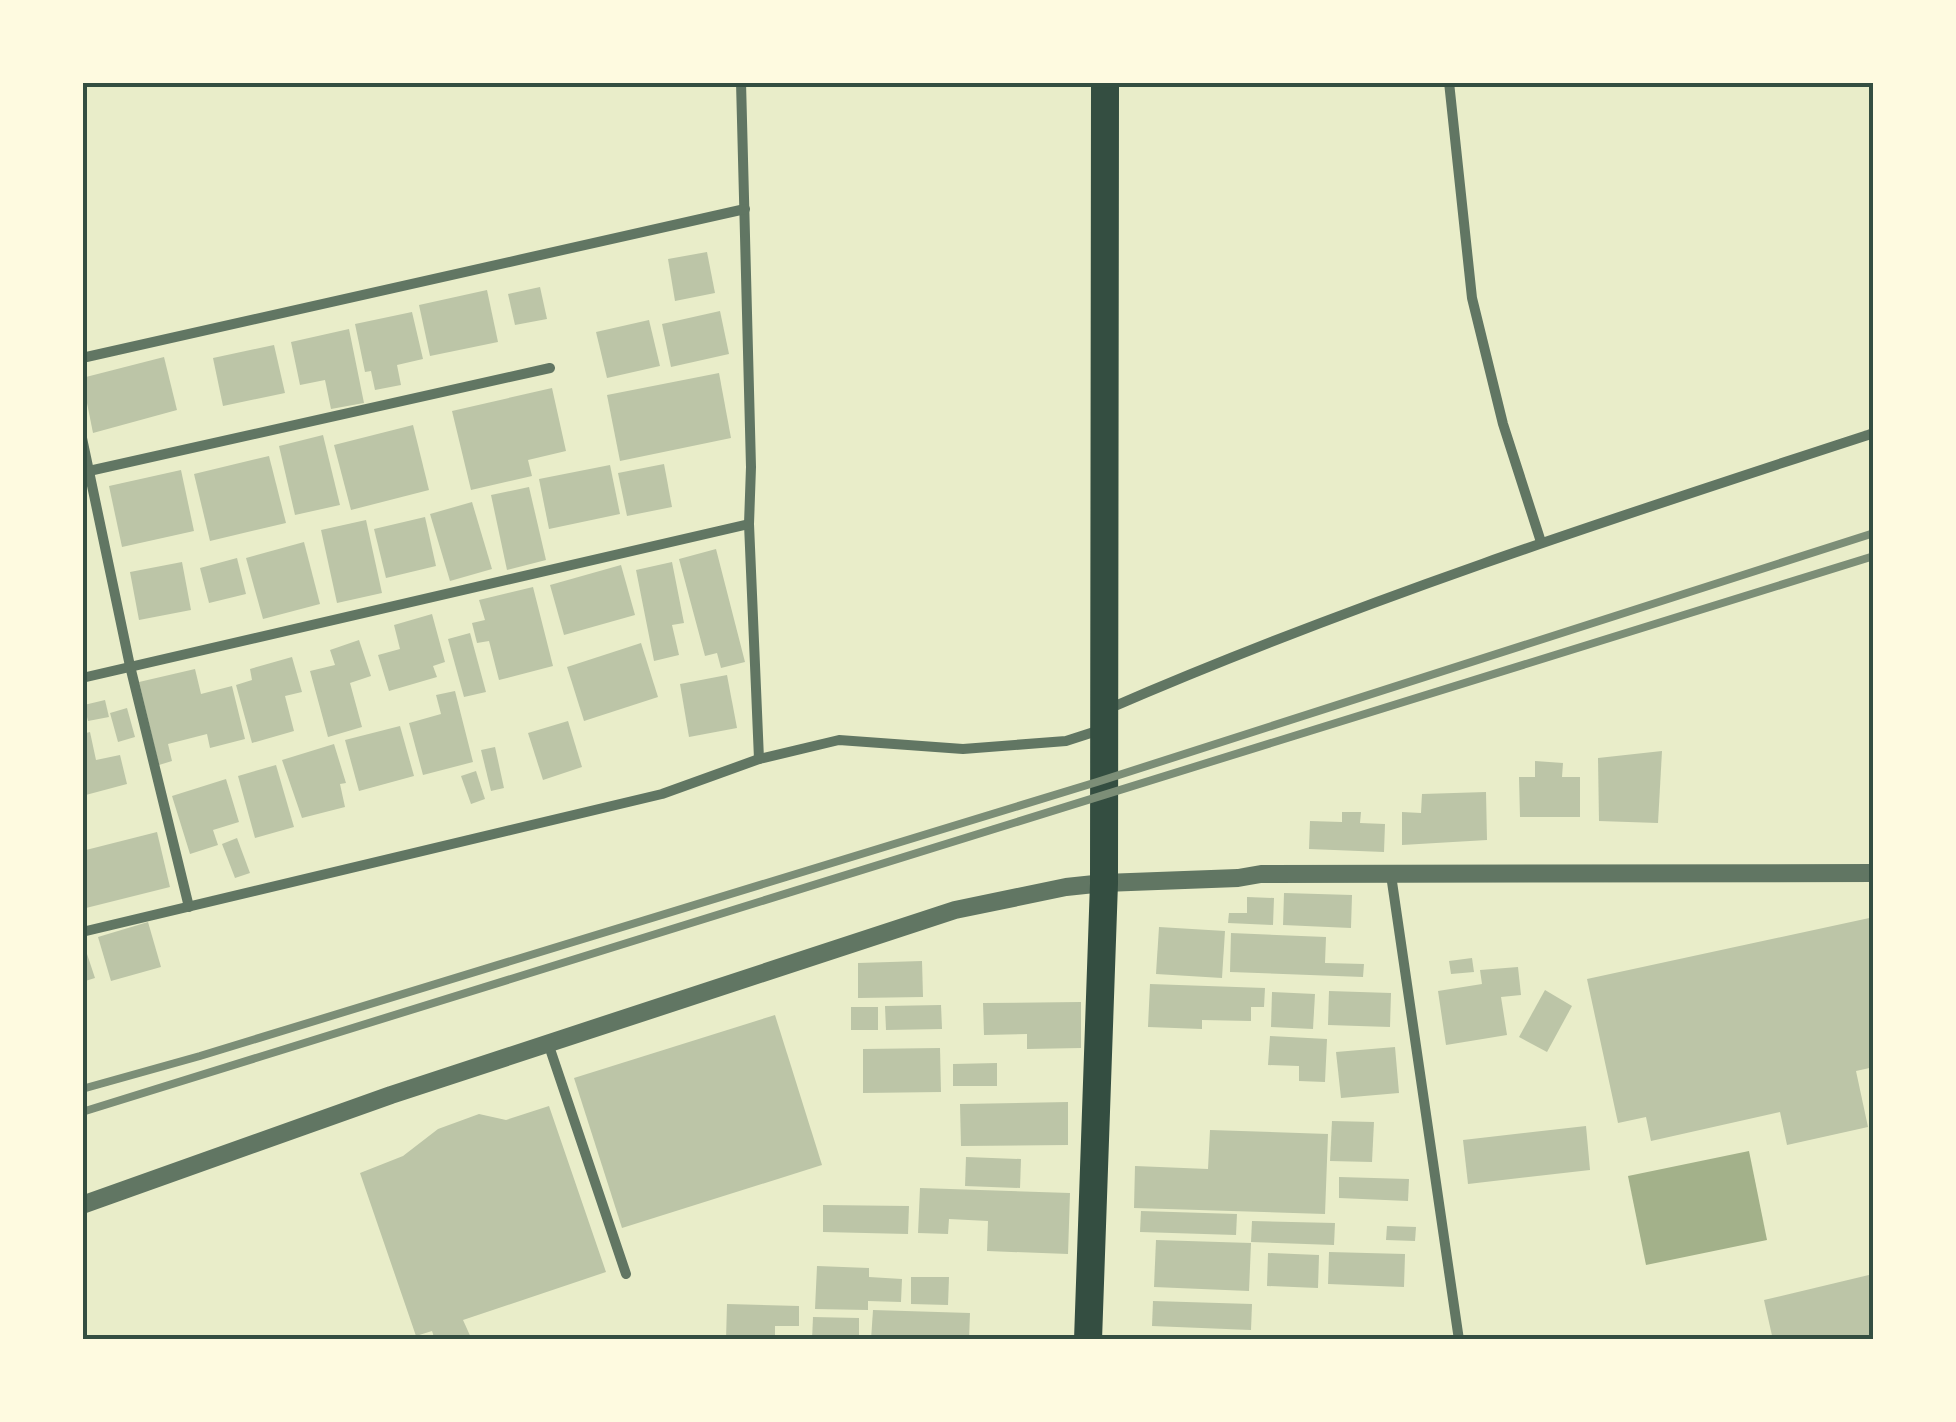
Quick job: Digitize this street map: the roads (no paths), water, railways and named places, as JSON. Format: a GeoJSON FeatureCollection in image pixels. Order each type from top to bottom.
{"type":"FeatureCollection","features":[{"type":"Feature","properties":{"kind":"highway"},"geometry":{"type":"LineString","coordinates":[[1088,1340],[1104,883],[1105,82]]}},
{"type":"Feature","properties":{"kind":"street"},"geometry":{"type":"LineString","coordinates":[[741,82],[749,524],[760,758]]}},
{"type":"Feature","properties":{"kind":"street"},"geometry":{"type":"LineString","coordinates":[[1450,82],[1472,298],[1503,424],[1541,542]]}},
{"type":"Feature","properties":{"kind":"street"},"geometry":{"type":"LineString","coordinates":[[82,358],[745,209]]}},
{"type":"Feature","properties":{"kind":"street"},"geometry":{"type":"LineString","coordinates":[[90,471],[550,368]]}},
{"type":"Feature","properties":{"kind":"street"},"geometry":{"type":"LineString","coordinates":[[82,932],[662,794],[760,758],[839,740],[963,749],[1066,740],[1186,675],[1541,542],[1874,433]]}},
{"type":"Feature","properties":{"kind":"street"},"geometry":{"type":"LineString","coordinates":[[82,438],[130,666],[189,907]]}},
{"type":"Feature","properties":{"kind":"street"},"geometry":{"type":"LineString","coordinates":[[82,678],[749,524]]}},
{"type":"Feature","properties":{"kind":"street"},"geometry":{"type":"LineString","coordinates":[[82,1205],[391,1095],[955,910],[1066,887],[1260,874],[1874,873]]}},
{"type":"Feature","properties":{"kind":"street"},"geometry":{"type":"LineString","coordinates":[[1391,875],[1459,1340]]}},
{"type":"Feature","properties":{"kind":"street"},"geometry":{"type":"LineString","coordinates":[[548,1043],[626,1274]]}},
{"type":"Feature","properties":{"kind":"railway"},"geometry":{"type":"LineString","coordinates":[[82,1089],[1097,782],[1874,533]]}},
{"type":"Feature","properties":{"kind":"railway"},"geometry":{"type":"LineString","coordinates":[[82,1112],[1874,556]]}}]}
